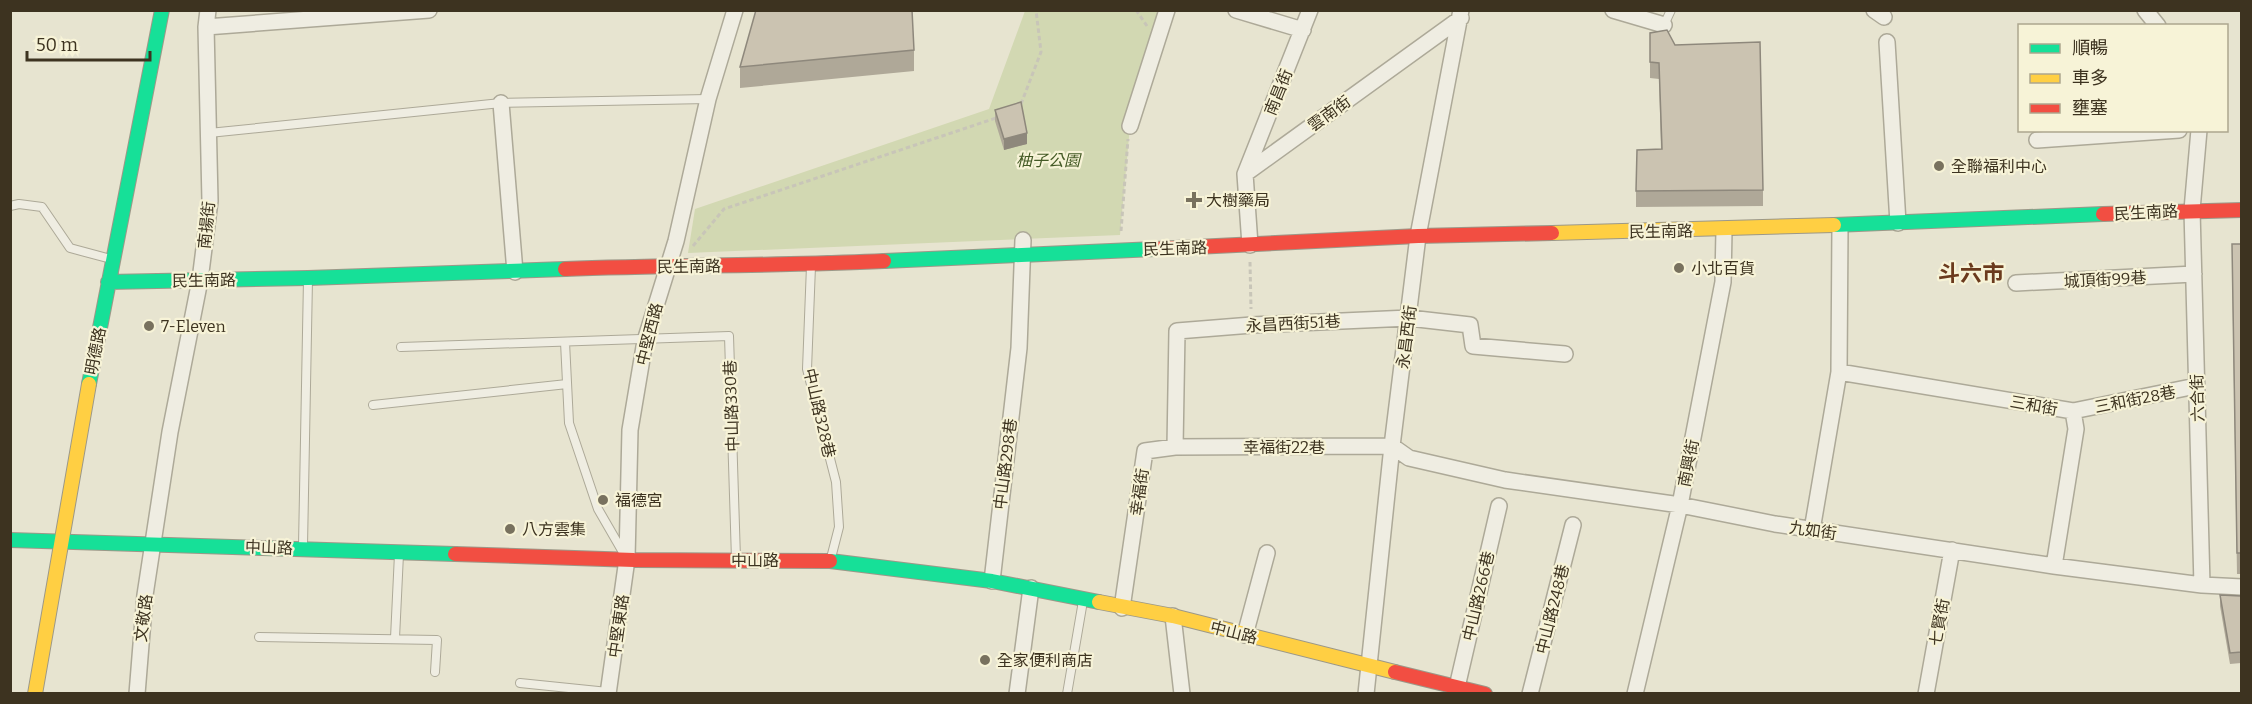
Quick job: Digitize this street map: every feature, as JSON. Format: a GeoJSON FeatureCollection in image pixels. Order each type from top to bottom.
{"type":"FeatureCollection","features":[{"type":"Feature","properties":{"kind":"street","name":"明德路"},"geometry":{"type":"LineString","coordinates":[[35,693],[59,541],[111,259],[162,10]]}},
{"type":"Feature","properties":{"kind":"street","name":"南揚街"},"geometry":{"type":"LineString","coordinates":[[153,543],[170,432],[200,280],[210,201],[206,27],[208,10]]}},
{"type":"Feature","properties":{"kind":"street"},"geometry":{"type":"LineString","coordinates":[[206,27],[429,10]]}},
{"type":"Feature","properties":{"kind":"street","name":"中堅西路"},"geometry":{"type":"LineString","coordinates":[[627,559],[630,430],[645,341],[676,241],[708,99],[735,10]]}},
{"type":"Feature","properties":{"kind":"street"},"geometry":{"type":"LineString","coordinates":[[1130,126],[1167,10]]}},
{"type":"Feature","properties":{"kind":"street"},"geometry":{"type":"LineString","coordinates":[[1236,10],[1303,30]]}},
{"type":"Feature","properties":{"kind":"street","name":"南昌街"},"geometry":{"type":"LineString","coordinates":[[1245,174],[1310,10]]}},
{"type":"Feature","properties":{"kind":"street"},"geometry":{"type":"LineString","coordinates":[[1613,10],[1664,25]]}},
{"type":"Feature","properties":{"kind":"street"},"geometry":{"type":"LineString","coordinates":[[2145,10],[2156,24]]}},
{"type":"Feature","properties":{"kind":"street","name":"雲南街"},"geometry":{"type":"LineString","coordinates":[[1245,174],[1463,13]]}},
{"type":"Feature","properties":{"kind":"street","name":"永昌西街"},"geometry":{"type":"LineString","coordinates":[[1366,693],[1392,446],[1418,236],[1463,13]]}},
{"type":"Feature","properties":{"kind":"street"},"geometry":{"type":"LineString","coordinates":[[1887,42],[1898,223]]}},
{"type":"Feature","properties":{"kind":"street"},"geometry":{"type":"LineString","coordinates":[[501,104],[515,272]]}},
{"type":"Feature","properties":{"kind":"street"},"geometry":{"type":"LineString","coordinates":[[2037,140],[2151,132]]}},
{"type":"Feature","properties":{"kind":"street","name":"六合街"},"geometry":{"type":"LineString","coordinates":[[2199,132],[2192,210],[2202,585]]}},
{"type":"Feature","properties":{"kind":"street"},"geometry":{"type":"LineString","coordinates":[[1245,174],[1250,245]]}},
{"type":"Feature","properties":{"kind":"street","name":"民生南路"},"geometry":{"type":"LineString","coordinates":[[108,282],[515,272],[667,265],[811,264],[1023,247],[1120,250],[1418,236],[1724,230],[2192,210],[2241,210]]}},
{"type":"Feature","properties":{"kind":"street"},"geometry":{"type":"LineString","coordinates":[[1812,530],[1839,372],[1840,226]]}},
{"type":"Feature","properties":{"kind":"street","name":"南興街"},"geometry":{"type":"LineString","coordinates":[[1635,693],[1680,505],[1723,282],[1724,230]]}},
{"type":"Feature","properties":{"kind":"street","name":"中山路298巷"},"geometry":{"type":"LineString","coordinates":[[992,581],[1019,348],[1023,247]]}},
{"type":"Feature","properties":{"kind":"street","name":"城頂街99巷"},"geometry":{"type":"LineString","coordinates":[[2016,283],[2194,274]]}},
{"type":"Feature","properties":{"kind":"street","name":"永昌西街51巷"},"geometry":{"type":"LineString","coordinates":[[1175,447],[1177,331],[1409,318],[1470,325],[1473,346],[1564,354]]}},
{"type":"Feature","properties":{"kind":"street","name":"三和街"},"geometry":{"type":"LineString","coordinates":[[1839,372],[2073,411],[2076,429],[2054,566]]}},
{"type":"Feature","properties":{"kind":"street","name":"三和街28巷"},"geometry":{"type":"LineString","coordinates":[[2073,411],[2196,387]]}},
{"type":"Feature","properties":{"kind":"street","name":"九如街"},"geometry":{"type":"LineString","coordinates":[[1392,446],[1409,458],[1505,480],[1680,505],[1812,530],[2054,566],[2202,585],[2241,587]]}},
{"type":"Feature","properties":{"kind":"street","name":"幸福街22巷"},"geometry":{"type":"LineString","coordinates":[[1175,447],[1392,446]]}},
{"type":"Feature","properties":{"kind":"street","name":"幸福街"},"geometry":{"type":"LineString","coordinates":[[1122,608],[1145,451],[1175,447]]}},
{"type":"Feature","properties":{"kind":"street","name":"中山路266巷"},"geometry":{"type":"LineString","coordinates":[[1457,687],[1499,506]]}},
{"type":"Feature","properties":{"kind":"street","name":"中山路248巷"},"geometry":{"type":"LineString","coordinates":[[1530,693],[1573,525]]}},
{"type":"Feature","properties":{"kind":"street","name":"中山路"},"geometry":{"type":"LineString","coordinates":[[10,540],[627,559],[831,561],[992,581],[1122,608],[1173,616],[1485,693]]}},
{"type":"Feature","properties":{"kind":"street","name":"文敬路"},"geometry":{"type":"LineString","coordinates":[[136,693],[145,595],[153,543]]}},
{"type":"Feature","properties":{"kind":"street","name":"七賢街"},"geometry":{"type":"LineString","coordinates":[[1926,693],[1952,550]]}},
{"type":"Feature","properties":{"kind":"street"},"geometry":{"type":"LineString","coordinates":[[1245,634],[1267,553]]}},
{"type":"Feature","properties":{"kind":"street","name":"中堅東路"},"geometry":{"type":"LineString","coordinates":[[608,693],[627,559]]}},
{"type":"Feature","properties":{"kind":"street"},"geometry":{"type":"LineString","coordinates":[[1017,693],[1031,588]]}},
{"type":"Feature","properties":{"kind":"street"},"geometry":{"type":"LineString","coordinates":[[1173,616],[1182,693]]}},
{"type":"Feature","properties":{"kind":"lane"},"geometry":{"type":"LineString","coordinates":[[1664,25],[1671,10]]}},
{"type":"Feature","properties":{"kind":"lane"},"geometry":{"type":"LineString","coordinates":[[209,133],[501,104],[708,99]]}},
{"type":"Feature","properties":{"kind":"lane"},"geometry":{"type":"LineString","coordinates":[[10,206],[19,204],[42,207],[70,248],[111,259]]}},
{"type":"Feature","properties":{"kind":"lane","name":"中山路328巷"},"geometry":{"type":"LineString","coordinates":[[811,264],[807,369],[836,482],[839,527],[831,561]]}},
{"type":"Feature","properties":{"kind":"lane"},"geometry":{"type":"LineString","coordinates":[[303,549],[308,278]]}},
{"type":"Feature","properties":{"kind":"lane","name":"中山路330巷"},"geometry":{"type":"LineString","coordinates":[[645,341],[729,336],[736,560]]}},
{"type":"Feature","properties":{"kind":"lane"},"geometry":{"type":"LineString","coordinates":[[401,347],[645,341]]}},
{"type":"Feature","properties":{"kind":"lane"},"geometry":{"type":"LineString","coordinates":[[565,342],[569,423],[598,509],[627,559]]}},
{"type":"Feature","properties":{"kind":"lane"},"geometry":{"type":"LineString","coordinates":[[373,405],[567,384]]}},
{"type":"Feature","properties":{"kind":"lane"},"geometry":{"type":"LineString","coordinates":[[395,638],[399,552]]}},
{"type":"Feature","properties":{"kind":"lane"},"geometry":{"type":"LineString","coordinates":[[1067,693],[1083,600]]}},
{"type":"Feature","properties":{"kind":"lane"},"geometry":{"type":"LineString","coordinates":[[259,637],[436,640],[435,672]]}},
{"type":"Feature","properties":{"kind":"lane"},"geometry":{"type":"LineString","coordinates":[[520,683],[608,693]]}},
{"type":"Feature","properties":{"kind":"path"},"geometry":{"type":"LineString","coordinates":[[1018,110],[1041,52],[1036,10]]}},
{"type":"Feature","properties":{"kind":"path"},"geometry":{"type":"LineString","coordinates":[[688,253],[724,208],[1007,114]]}},
{"type":"Feature","properties":{"kind":"path"},"geometry":{"type":"LineString","coordinates":[[1120,250],[1130,126]]}},
{"type":"Feature","properties":{"kind":"path"},"geometry":{"type":"LineString","coordinates":[[1250,245],[1252,325]]}},
{"type":"Feature","properties":{"kind":"green space","name":"柚子公園"},"geometry":{"type":"Polygon","coordinates":[[[1025,11],[1162,11],[1130,126],[1120,235],[688,253],[695,209],[989,109],[1025,11]]]}},
{"type":"Feature","properties":{"kind":"building"},"geometry":{"type":"Polygon","coordinates":[[[756,10],[912,10],[914,50],[740,67],[756,10]]]}},
{"type":"Feature","properties":{"kind":"building"},"geometry":{"type":"Polygon","coordinates":[[[1667,30],[1675,45],[1760,42],[1763,190],[1636,191],[1637,150],[1662,149],[1659,63],[1650,62],[1650,33],[1667,30]]]}},
{"type":"Feature","properties":{"kind":"building"},"geometry":{"type":"Polygon","coordinates":[[[1021,102],[1027,133],[1004,139],[995,110],[1021,102]]]}},
{"type":"Feature","properties":{"kind":"building"},"geometry":{"type":"Polygon","coordinates":[[[2232,244],[2241,244],[2241,553],[2237,553],[2232,244]]]}},
{"type":"Feature","properties":{"kind":"building"},"geometry":{"type":"Polygon","coordinates":[[[2220,595],[2241,596],[2241,652],[2230,653],[2220,595]]]}},
{"type":"Feature","properties":{"kind":"traffic: fast"},"geometry":{"type":"LineString","coordinates":[[89,384],[162,10]]}},
{"type":"Feature","properties":{"kind":"traffic: fast"},"geometry":{"type":"LineString","coordinates":[[1834,225],[2103,214]]}},
{"type":"Feature","properties":{"kind":"traffic: fast"},"geometry":{"type":"LineString","coordinates":[[884,261],[1155,249]]}},
{"type":"Feature","properties":{"kind":"traffic: fast"},"geometry":{"type":"LineString","coordinates":[[108,282],[565,269]]}},
{"type":"Feature","properties":{"kind":"traffic: fast"},"geometry":{"type":"LineString","coordinates":[[10,540],[455,554]]}},
{"type":"Feature","properties":{"kind":"traffic: fast"},"geometry":{"type":"LineString","coordinates":[[830,561],[992,581],[1099,602]]}},
{"type":"Feature","properties":{"kind":"traffic: slow"},"geometry":{"type":"LineString","coordinates":[[1552,233],[1834,225]]}},
{"type":"Feature","properties":{"kind":"traffic: slow"},"geometry":{"type":"LineString","coordinates":[[35,694],[89,384]]}},
{"type":"Feature","properties":{"kind":"traffic: slow"},"geometry":{"type":"LineString","coordinates":[[1099,602],[1173,616],[1395,672]]}},
{"type":"Feature","properties":{"kind":"traffic: jam"},"geometry":{"type":"LineString","coordinates":[[2103,214],[2242,210]]}},
{"type":"Feature","properties":{"kind":"traffic: jam"},"geometry":{"type":"LineString","coordinates":[[1155,249],[1418,236],[1552,233]]}},
{"type":"Feature","properties":{"kind":"traffic: jam"},"geometry":{"type":"LineString","coordinates":[[565,269],[884,261]]}},
{"type":"Feature","properties":{"kind":"traffic: jam"},"geometry":{"type":"LineString","coordinates":[[455,554],[634,560],[830,561]]}},
{"type":"Feature","properties":{"kind":"traffic: jam"},"geometry":{"type":"LineString","coordinates":[[1395,672],[1485,694]]}},
{"type":"Feature","properties":{"kind":"place","name":"全聯福利中心"},"geometry":{"type":"Point","coordinates":[1939,166]}},
{"type":"Feature","properties":{"kind":"place","name":"大樹藥局"},"geometry":{"type":"Point","coordinates":[1194,200]}},
{"type":"Feature","properties":{"kind":"place","name":"小北百貨"},"geometry":{"type":"Point","coordinates":[1679,268]}},
{"type":"Feature","properties":{"kind":"place","name":"7-Eleven"},"geometry":{"type":"Point","coordinates":[149,326]}},
{"type":"Feature","properties":{"kind":"place","name":"福德宮"},"geometry":{"type":"Point","coordinates":[603,500]}},
{"type":"Feature","properties":{"kind":"place","name":"八方雲集"},"geometry":{"type":"Point","coordinates":[510,529]}},
{"type":"Feature","properties":{"kind":"place","name":"全家便利商店"},"geometry":{"type":"Point","coordinates":[985,660]}},
{"type":"Feature","properties":{"kind":"district","name":"斗六市"},"geometry":{"type":"Point","coordinates":[1971,273]}}]}
